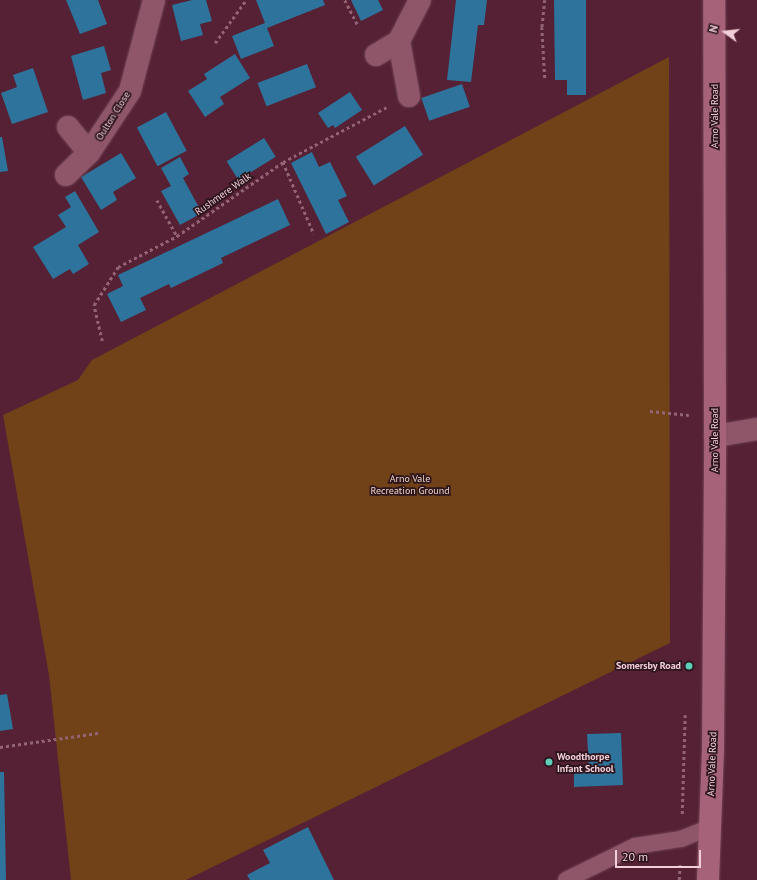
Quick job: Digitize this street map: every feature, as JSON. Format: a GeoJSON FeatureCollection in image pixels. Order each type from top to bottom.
{"type":"FeatureCollection","features":[{"type":"Feature","properties":{"kind":"main road","name":"Arno Vale Road"},"geometry":{"type":"LineString","coordinates":[[708,880],[716,436],[714,0]]}},
{"type":"Feature","properties":{"kind":"street","name":"Oulton Close"},"geometry":{"type":"LineString","coordinates":[[66,175],[89,153],[130,91],[154,0]]}},
{"type":"Feature","properties":{"kind":"street"},"geometry":{"type":"LineString","coordinates":[[376,55],[399,41],[420,0]]}},
{"type":"Feature","properties":{"kind":"street"},"geometry":{"type":"LineString","coordinates":[[399,41],[409,96]]}},
{"type":"Feature","properties":{"kind":"street"},"geometry":{"type":"LineString","coordinates":[[68,127],[89,153]]}},
{"type":"Feature","properties":{"kind":"street"},"geometry":{"type":"LineString","coordinates":[[716,436],[757,429]]}},
{"type":"Feature","properties":{"kind":"lane"},"geometry":{"type":"LineString","coordinates":[[566,880],[635,846],[681,839],[710,828]]}},
{"type":"Feature","properties":{"kind":"path"},"geometry":{"type":"LineString","coordinates":[[215,43],[246,0]]}},
{"type":"Feature","properties":{"kind":"path"},"geometry":{"type":"LineString","coordinates":[[345,0],[359,27]]}},
{"type":"Feature","properties":{"kind":"path"},"geometry":{"type":"LineString","coordinates":[[545,0],[542,27],[545,79]]}},
{"type":"Feature","properties":{"kind":"path","name":"Rushmere Walk"},"geometry":{"type":"LineString","coordinates":[[102,342],[94,305],[118,267],[177,236],[283,162],[409,96]]}},
{"type":"Feature","properties":{"kind":"path"},"geometry":{"type":"LineString","coordinates":[[283,162],[314,234]]}},
{"type":"Feature","properties":{"kind":"path"},"geometry":{"type":"LineString","coordinates":[[158,200],[177,236]]}},
{"type":"Feature","properties":{"kind":"path"},"geometry":{"type":"LineString","coordinates":[[650,411],[690,415]]}},
{"type":"Feature","properties":{"kind":"path"},"geometry":{"type":"LineString","coordinates":[[0,747],[98,733]]}},
{"type":"Feature","properties":{"kind":"green space","name":"Arno Vale Recreation Ground"},"geometry":{"type":"Polygon","coordinates":[[[669,57],[670,643],[186,880],[71,880],[49,675],[3,415],[78,380],[92,360],[669,57]]]}},
{"type":"Feature","properties":{"kind":"building"},"geometry":{"type":"Polygon","coordinates":[[[66,0],[98,0],[107,24],[80,34],[66,0]]]}},
{"type":"Feature","properties":{"kind":"building"},"geometry":{"type":"Polygon","coordinates":[[[192,0],[206,0],[212,21],[200,24],[203,35],[181,41],[172,5],[192,0]]]}},
{"type":"Feature","properties":{"kind":"building"},"geometry":{"type":"Polygon","coordinates":[[[256,0],[323,0],[325,5],[267,28],[274,46],[241,59],[232,36],[265,23],[256,0]]]}},
{"type":"Feature","properties":{"kind":"building"},"geometry":{"type":"Polygon","coordinates":[[[351,0],[378,0],[383,10],[361,21],[351,0]]]}},
{"type":"Feature","properties":{"kind":"building"},"geometry":{"type":"Polygon","coordinates":[[[456,0],[487,0],[484,25],[478,25],[471,82],[447,80],[456,0]]]}},
{"type":"Feature","properties":{"kind":"building"},"geometry":{"type":"Polygon","coordinates":[[[554,0],[586,0],[586,95],[567,95],[567,80],[555,80],[554,0]]]}},
{"type":"Feature","properties":{"kind":"building"},"geometry":{"type":"Polygon","coordinates":[[[104,46],[111,70],[101,73],[106,93],[83,100],[71,56],[104,46]]]}},
{"type":"Feature","properties":{"kind":"building"},"geometry":{"type":"Polygon","coordinates":[[[235,54],[250,78],[220,97],[224,104],[205,117],[188,91],[207,79],[204,74],[235,54]]]}},
{"type":"Feature","properties":{"kind":"building"},"geometry":{"type":"Polygon","coordinates":[[[307,64],[316,87],[266,106],[258,83],[307,64]]]}},
{"type":"Feature","properties":{"kind":"building"},"geometry":{"type":"Polygon","coordinates":[[[33,68],[48,112],[12,124],[1,93],[17,87],[13,75],[33,68]]]}},
{"type":"Feature","properties":{"kind":"building"},"geometry":{"type":"Polygon","coordinates":[[[462,84],[470,107],[429,121],[421,98],[462,84]]]}},
{"type":"Feature","properties":{"kind":"building"},"geometry":{"type":"Polygon","coordinates":[[[350,92],[362,110],[335,128],[333,125],[328,128],[318,113],[350,92]]]}},
{"type":"Feature","properties":{"kind":"building"},"geometry":{"type":"Polygon","coordinates":[[[166,112],[187,151],[158,166],[137,127],[166,112]]]}},
{"type":"Feature","properties":{"kind":"building"},"geometry":{"type":"Polygon","coordinates":[[[405,126],[423,155],[374,186],[356,157],[405,126]]]}},
{"type":"Feature","properties":{"kind":"building"},"geometry":{"type":"Polygon","coordinates":[[[0,137],[2,137],[8,171],[0,172],[0,137]]]}},
{"type":"Feature","properties":{"kind":"building"},"geometry":{"type":"Polygon","coordinates":[[[264,138],[276,157],[238,180],[227,161],[264,138]]]}},
{"type":"Feature","properties":{"kind":"building"},"geometry":{"type":"Polygon","coordinates":[[[312,152],[319,167],[330,162],[347,196],[338,200],[349,222],[326,234],[291,163],[312,152]]]}},
{"type":"Feature","properties":{"kind":"building"},"geometry":{"type":"Polygon","coordinates":[[[121,153],[136,178],[113,192],[117,200],[101,210],[81,177],[121,153]]]}},
{"type":"Feature","properties":{"kind":"building"},"geometry":{"type":"Polygon","coordinates":[[[180,157],[189,174],[183,178],[202,213],[180,225],[161,191],[171,186],[161,168],[180,157]]]}},
{"type":"Feature","properties":{"kind":"building"},"geometry":{"type":"Polygon","coordinates":[[[75,191],[99,232],[78,245],[89,264],[73,274],[70,269],[53,279],[33,247],[66,227],[58,215],[71,207],[65,197],[75,191]]]}},
{"type":"Feature","properties":{"kind":"building"},"geometry":{"type":"Polygon","coordinates":[[[278,199],[290,225],[221,258],[223,263],[171,288],[169,284],[140,298],[146,310],[121,322],[107,294],[123,286],[118,275],[278,199]]]}},
{"type":"Feature","properties":{"kind":"building"},"geometry":{"type":"Polygon","coordinates":[[[7,694],[13,729],[0,731],[0,695],[7,694]]]}},
{"type":"Feature","properties":{"kind":"building"},"geometry":{"type":"Polygon","coordinates":[[[621,733],[623,785],[574,787],[574,771],[589,771],[587,734],[621,733]]]}},
{"type":"Feature","properties":{"kind":"building"},"geometry":{"type":"Polygon","coordinates":[[[0,772],[4,772],[6,880],[0,880],[0,772]]]}},
{"type":"Feature","properties":{"kind":"building"},"geometry":{"type":"Polygon","coordinates":[[[308,827],[334,880],[250,880],[247,875],[270,863],[263,850],[308,827]]]}},
{"type":"Feature","properties":{"kind":"place","name":"Somersby Road"},"geometry":{"type":"Point","coordinates":[689,666]}},
{"type":"Feature","properties":{"kind":"place","name":"Woodthorpe Infant School"},"geometry":{"type":"Point","coordinates":[549,762]}}]}
